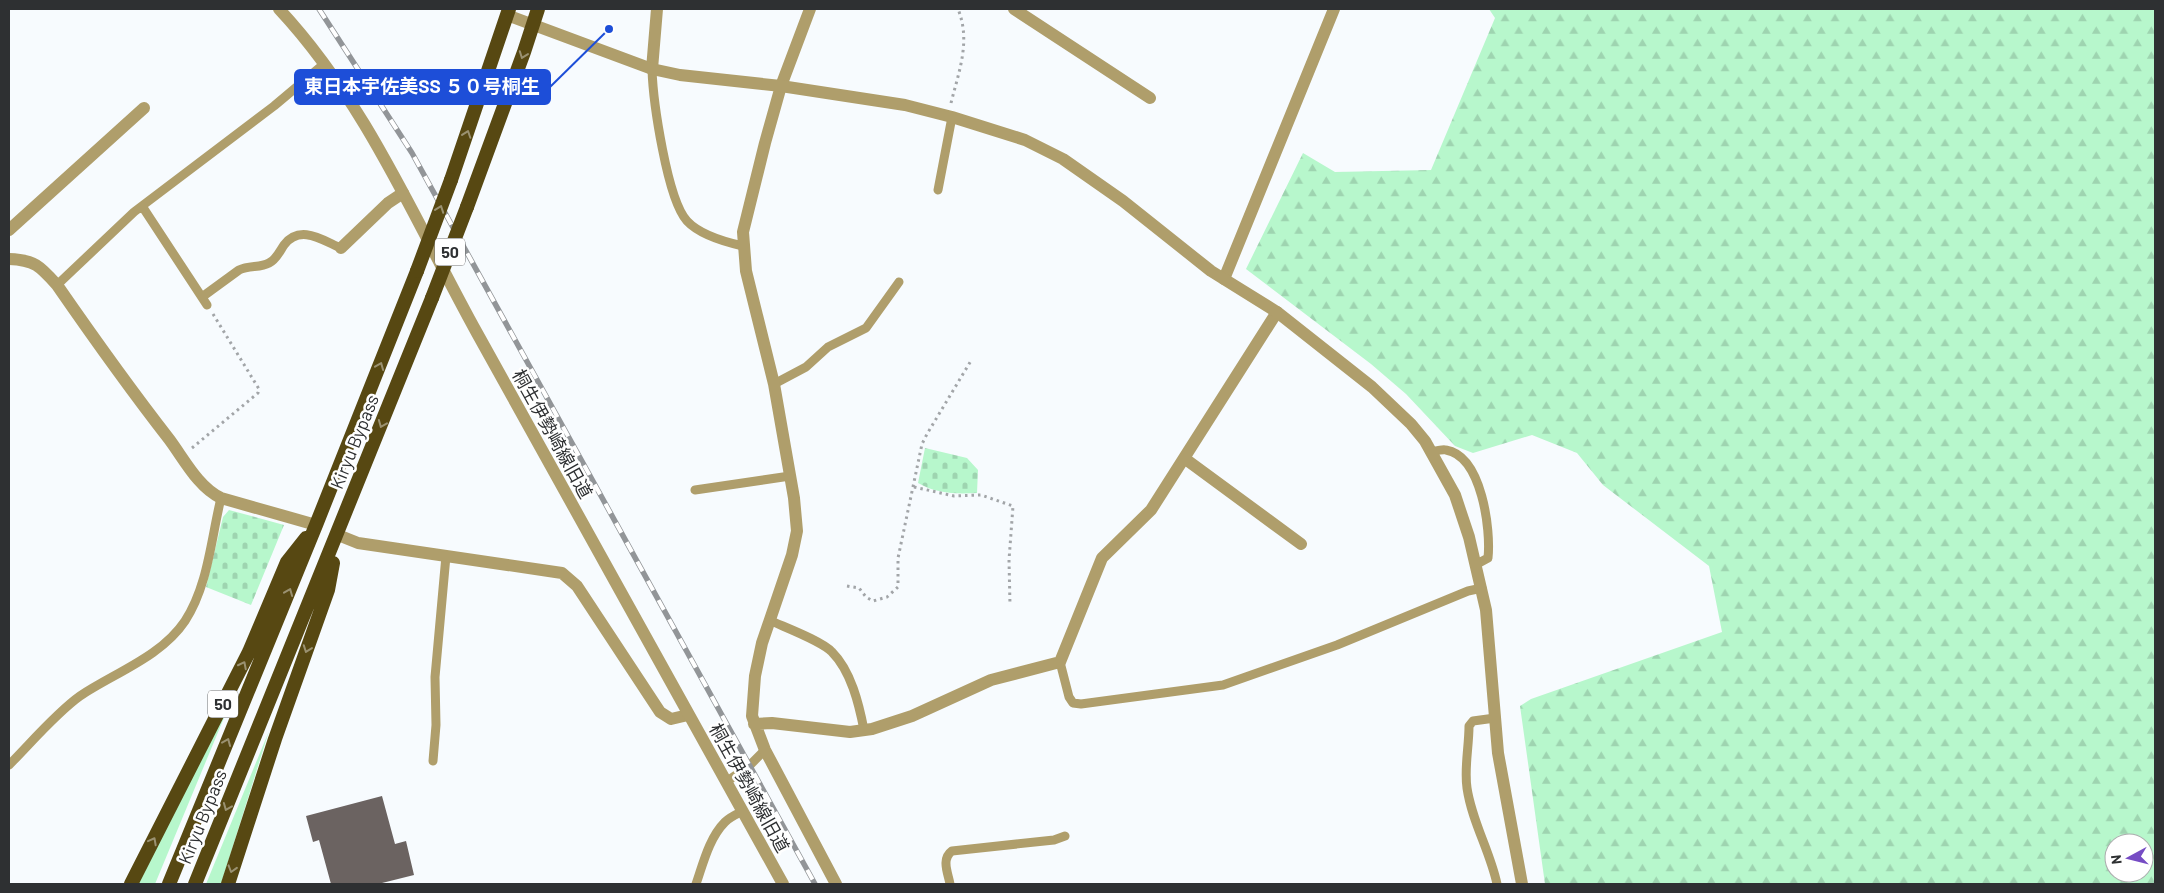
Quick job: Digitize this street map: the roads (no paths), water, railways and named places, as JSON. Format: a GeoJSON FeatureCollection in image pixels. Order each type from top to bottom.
{"type":"FeatureCollection","features":[{"type":"Feature","properties":{"kind":"highway","name":"Kiryu Bypass"},"geometry":{"type":"LineString","coordinates":[[195,884],[338,535],[432,298],[467,207],[538,9]]}},
{"type":"Feature","properties":{"kind":"highway","name":"Kiryu Bypass"},"geometry":{"type":"LineString","coordinates":[[168,884],[316,525],[417,271],[451,180],[506,11]]}},
{"type":"Feature","properties":{"kind":"highway","name":"50"},"geometry":{"type":"LineString","coordinates":[[131,884],[249,652],[287,562],[316,525]]}},
{"type":"Feature","properties":{"kind":"highway","name":"50"},"geometry":{"type":"LineString","coordinates":[[228,884],[271,749],[328,590],[338,535]]}},
{"type":"Feature","properties":{"kind":"street","name":"桐生伊勢崎線旧道"},"geometry":{"type":"LineString","coordinates":[[279,9],[311,45],[370,135],[403,193],[462,307],[783,884]]}},
{"type":"Feature","properties":{"kind":"street"},"geometry":{"type":"LineString","coordinates":[[652,69],[657,9]]}},
{"type":"Feature","properties":{"kind":"street"},"geometry":{"type":"LineString","coordinates":[[810,9],[781,86],[747,212],[743,246],[746,271],[774,384],[797,521],[796,540],[769,620],[755,676],[752,707],[754,724],[765,750],[836,884]]}},
{"type":"Feature","properties":{"kind":"street"},"geometry":{"type":"LineString","coordinates":[[1014,9],[1150,98]]}},
{"type":"Feature","properties":{"kind":"street"},"geometry":{"type":"LineString","coordinates":[[1224,279],[1334,9]]}},
{"type":"Feature","properties":{"kind":"street"},"geometry":{"type":"LineString","coordinates":[[506,11],[533,25],[652,69],[680,75],[781,86],[905,105],[950,116],[1025,140],[1063,159],[1122,201],[1224,279],[1277,312],[1372,387],[1411,424],[1446,477],[1463,514],[1482,588],[1489,632],[1495,718],[1502,778],[1522,884]]}},
{"type":"Feature","properties":{"kind":"street"},"geometry":{"type":"LineString","coordinates":[[9,230],[144,108]]}},
{"type":"Feature","properties":{"kind":"street"},"geometry":{"type":"LineString","coordinates":[[340,248],[388,203],[403,193]]}},
{"type":"Feature","properties":{"kind":"street"},"geometry":{"type":"LineString","coordinates":[[9,259],[31,262],[41,267],[57,285],[182,457],[212,494],[316,525]]}},
{"type":"Feature","properties":{"kind":"street"},"geometry":{"type":"LineString","coordinates":[[754,724],[772,723],[833,730],[864,730],[896,723],[991,680],[1060,662],[1102,558],[1143,520],[1277,312]]}},
{"type":"Feature","properties":{"kind":"street"},"geometry":{"type":"LineString","coordinates":[[1184,458],[1301,544]]}},
{"type":"Feature","properties":{"kind":"street"},"geometry":{"type":"LineString","coordinates":[[338,535],[358,543],[553,571],[569,577],[577,586],[660,712],[671,719],[688,715]]}},
{"type":"Feature","properties":{"kind":"lane"},"geometry":{"type":"LineString","coordinates":[[57,285],[142,206],[274,106],[324,64]]}},
{"type":"Feature","properties":{"kind":"lane"},"geometry":{"type":"LineString","coordinates":[[652,69],[653,88],[665,159],[676,204],[689,222],[698,229],[743,246]]}},
{"type":"Feature","properties":{"kind":"lane"},"geometry":{"type":"LineString","coordinates":[[938,190],[950,116]]}},
{"type":"Feature","properties":{"kind":"lane"},"geometry":{"type":"LineString","coordinates":[[142,206],[207,305]]}},
{"type":"Feature","properties":{"kind":"lane"},"geometry":{"type":"LineString","coordinates":[[202,297],[246,266],[265,265],[272,262],[289,239],[296,235],[309,234],[340,248]]}},
{"type":"Feature","properties":{"kind":"lane"},"geometry":{"type":"LineString","coordinates":[[774,384],[806,367],[828,347],[866,328],[899,282]]}},
{"type":"Feature","properties":{"kind":"lane"},"geometry":{"type":"LineString","coordinates":[[1431,452],[1445,449],[1454,452],[1473,474],[1479,487],[1484,503],[1489,547],[1488,558],[1477,564]]}},
{"type":"Feature","properties":{"kind":"lane"},"geometry":{"type":"LineString","coordinates":[[695,490],[790,476]]}},
{"type":"Feature","properties":{"kind":"lane"},"geometry":{"type":"LineString","coordinates":[[9,765],[79,697],[155,650],[184,622],[197,597],[206,569],[221,498]]}},
{"type":"Feature","properties":{"kind":"lane"},"geometry":{"type":"LineString","coordinates":[[433,761],[436,725],[436,677],[446,556]]}},
{"type":"Feature","properties":{"kind":"lane"},"geometry":{"type":"LineString","coordinates":[[1060,662],[1069,697],[1073,703],[1081,704],[1217,686],[1280,666],[1468,591],[1482,588]]}},
{"type":"Feature","properties":{"kind":"lane"},"geometry":{"type":"LineString","coordinates":[[769,620],[831,651],[841,664],[855,693],[864,730]]}},
{"type":"Feature","properties":{"kind":"lane"},"geometry":{"type":"LineString","coordinates":[[1495,718],[1473,721],[1469,726],[1466,767],[1471,807],[1493,865],[1497,884]]}},
{"type":"Feature","properties":{"kind":"lane"},"geometry":{"type":"LineString","coordinates":[[726,782],[749,766],[765,750]]}},
{"type":"Feature","properties":{"kind":"lane"},"geometry":{"type":"LineString","coordinates":[[696,884],[707,852],[717,834],[725,822],[743,811]]}},
{"type":"Feature","properties":{"kind":"lane"},"geometry":{"type":"LineString","coordinates":[[950,884],[946,859],[952,851],[1054,840],[1065,836]]}},
{"type":"Feature","properties":{"kind":"railway"},"geometry":{"type":"LineString","coordinates":[[319,9],[412,153],[815,884]]}},
{"type":"Feature","properties":{"kind":"place","name":"東日本宇佐美SS ５０号桐生"},"geometry":{"type":"Point","coordinates":[609,29]}}]}
